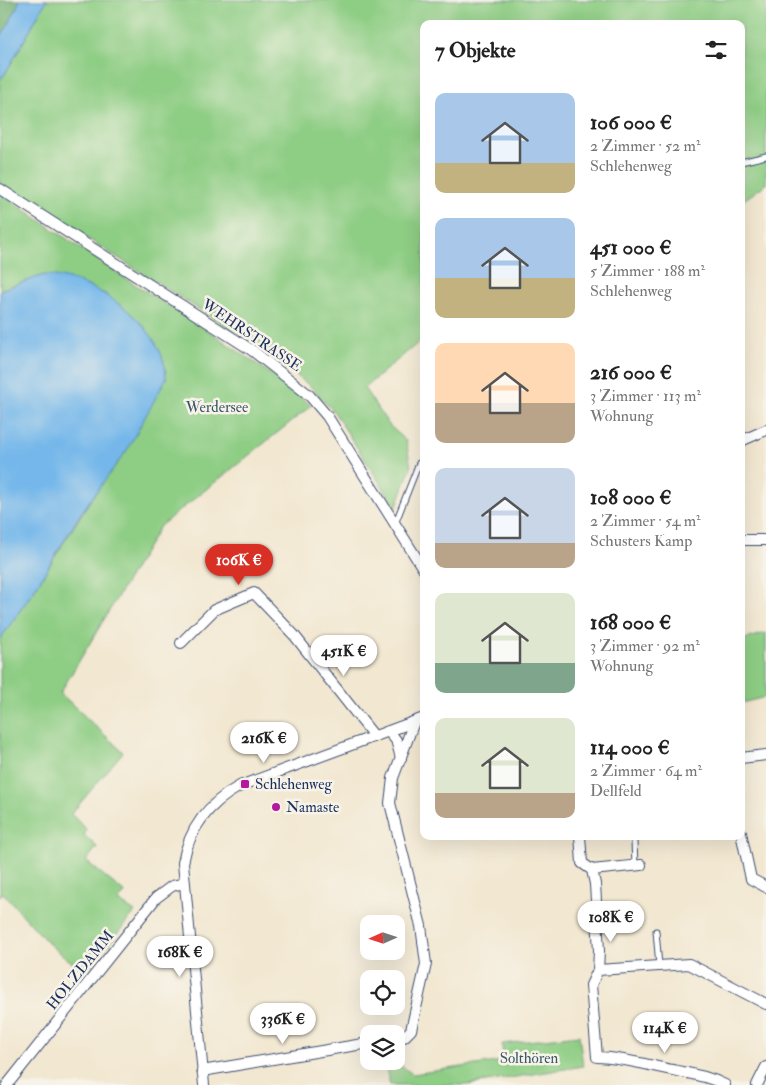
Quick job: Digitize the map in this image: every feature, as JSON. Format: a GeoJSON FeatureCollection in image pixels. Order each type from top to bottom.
{"type":"FeatureCollection","features":[{"type":"Feature","properties":{"kind":"street","name":"WEHRSTRASSE"},"geometry":{"type":"LineString","coordinates":[[0,189],[252,351],[302,389],[327,416],[420,564]]}},
{"type":"Feature","properties":{"kind":"street"},"geometry":{"type":"LineString","coordinates":[[745,438],[766,430]]}},
{"type":"Feature","properties":{"kind":"street"},"geometry":{"type":"LineString","coordinates":[[745,540],[766,540]]}},
{"type":"Feature","properties":{"kind":"street"},"geometry":{"type":"LineString","coordinates":[[181,643],[214,610],[254,593],[294,635],[374,736]]}},
{"type":"Feature","properties":{"kind":"street"},"geometry":{"type":"LineString","coordinates":[[204,1085],[184,883],[183,862],[188,840],[201,818],[220,798],[240,786],[419,720]]}},
{"type":"Feature","properties":{"kind":"street"},"geometry":{"type":"LineString","coordinates":[[405,1036],[411,1030],[426,964],[421,926],[390,803],[392,778],[419,720]]}},
{"type":"Feature","properties":{"kind":"street"},"geometry":{"type":"LineString","coordinates":[[388,731],[396,740],[401,758]]}},
{"type":"Feature","properties":{"kind":"street"},"geometry":{"type":"LineString","coordinates":[[745,758],[766,755]]}},
{"type":"Feature","properties":{"kind":"street"},"geometry":{"type":"LineString","coordinates":[[580,840],[582,863],[592,870],[638,866]]}},
{"type":"Feature","properties":{"kind":"street"},"geometry":{"type":"LineString","coordinates":[[743,840],[751,879],[766,887]]}},
{"type":"Feature","properties":{"kind":"street"},"geometry":{"type":"LineString","coordinates":[[592,870],[595,884],[598,970],[591,985],[597,1056],[660,1066],[710,1078],[725,1085]]}},
{"type":"Feature","properties":{"kind":"street","name":"HOLZDAMM"},"geometry":{"type":"LineString","coordinates":[[7,1085],[156,898],[172,886],[184,883]]}},
{"type":"Feature","properties":{"kind":"street"},"geometry":{"type":"LineString","coordinates":[[598,970],[689,964],[766,1004]]}},
{"type":"Feature","properties":{"kind":"street"},"geometry":{"type":"LineString","coordinates":[[202,1071],[360,1045]]}},
{"type":"Feature","properties":{"kind":"street"},"geometry":{"type":"LineString","coordinates":[[757,1085],[766,1067]]}},
{"type":"Feature","properties":{"kind":"lane"},"geometry":{"type":"LineString","coordinates":[[745,161],[766,156]]}},
{"type":"Feature","properties":{"kind":"lane"},"geometry":{"type":"LineString","coordinates":[[395,524],[420,463]]}},
{"type":"Feature","properties":{"kind":"lane"},"geometry":{"type":"LineString","coordinates":[[634,842],[638,866]]}},
{"type":"Feature","properties":{"kind":"lane"},"geometry":{"type":"LineString","coordinates":[[656,932],[659,966]]}},
{"type":"Feature","properties":{"kind":"green space"},"geometry":{"type":"Polygon","coordinates":[[[0,0],[20,0],[0,38],[0,0]]]}},
{"type":"Feature","properties":{"kind":"green space"},"geometry":{"type":"Polygon","coordinates":[[[47,0],[766,0],[766,184],[745,199],[745,20],[420,20],[420,341],[364,388],[389,425],[406,441],[411,467],[396,508],[334,412],[311,387],[268,353],[0,183],[0,80],[9,68],[47,0]]]}},
{"type":"Feature","properties":{"kind":"green space","name":"Werdersee"},"geometry":{"type":"Polygon","coordinates":[[[0,193],[117,273],[216,336],[287,385],[311,406],[160,526],[60,693],[123,752],[71,814],[87,830],[84,835],[97,847],[86,861],[125,893],[118,901],[135,912],[85,973],[49,944],[3,893],[0,896],[0,639],[33,592],[166,379],[163,360],[144,326],[104,293],[0,290],[0,193]]]}},
{"type":"Feature","properties":{"kind":"green space"},"geometry":{"type":"Polygon","coordinates":[[[766,633],[766,697],[745,702],[745,639],[766,633]]]}},
{"type":"Feature","properties":{"kind":"green space","name":"Solthören"},"geometry":{"type":"Polygon","coordinates":[[[579,1035],[583,1066],[467,1085],[390,1085],[386,1070],[405,1069],[413,1074],[503,1061],[502,1044],[579,1035]]]}},
{"type":"Feature","properties":{"kind":"water"},"geometry":{"type":"Polygon","coordinates":[[[20,0],[47,0],[9,68],[0,80],[0,38],[20,0]]]}},
{"type":"Feature","properties":{"kind":"water","name":"Werdersee"},"geometry":{"type":"Polygon","coordinates":[[[44,275],[84,284],[104,294],[124,308],[141,323],[154,341],[163,359],[166,379],[127,450],[81,513],[33,592],[0,639],[0,290],[44,275]]]}},
{"type":"Feature","properties":{"kind":"place","name":"Schlehenweg"},"geometry":{"type":"Point","coordinates":[245,784]}},
{"type":"Feature","properties":{"kind":"place","name":"Namaste"},"geometry":{"type":"Point","coordinates":[276,807]}}]}
